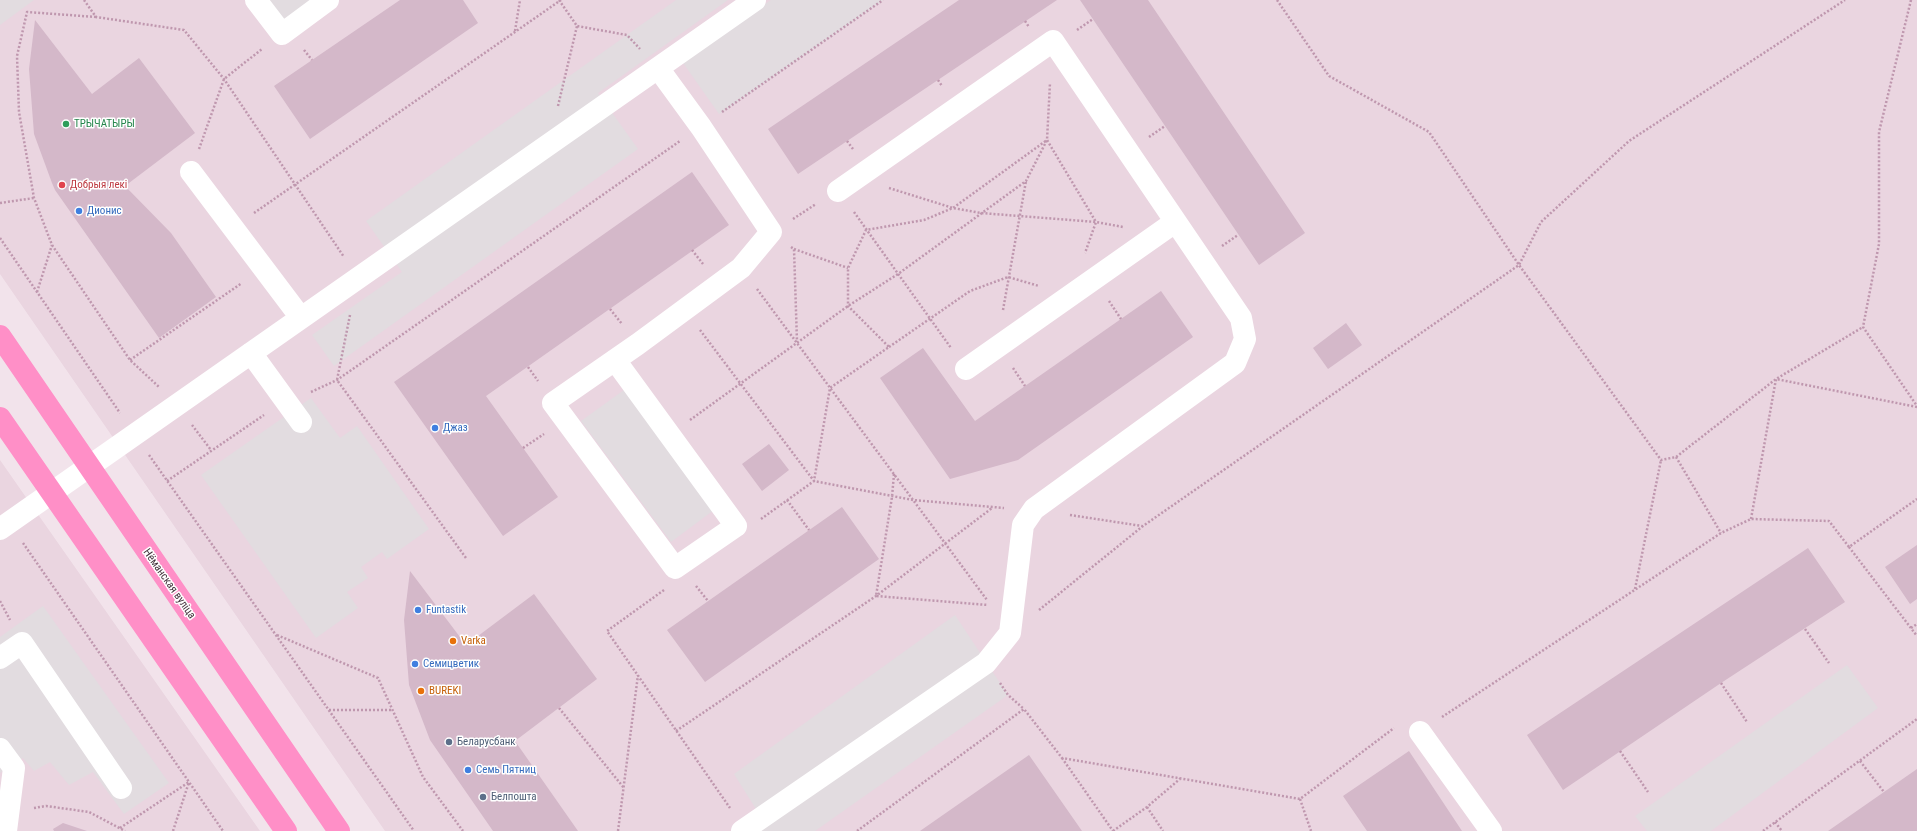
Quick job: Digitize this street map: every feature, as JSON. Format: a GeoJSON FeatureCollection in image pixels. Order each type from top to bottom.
{"type":"FeatureCollection","features":[{"type":"Feature","properties":{"kind":"main road","name":"Нёманская вуліца"},"geometry":{"type":"LineString","coordinates":[[0,336],[339,831]]}},
{"type":"Feature","properties":{"kind":"main road"},"geometry":{"type":"LineString","coordinates":[[0,418],[286,831]]}},
{"type":"Feature","properties":{"kind":"lane"},"geometry":{"type":"LineString","coordinates":[[256,0],[282,34],[328,0]]}},
{"type":"Feature","properties":{"kind":"lane"},"geometry":{"type":"LineString","coordinates":[[0,529],[755,0]]}},
{"type":"Feature","properties":{"kind":"lane"},"geometry":{"type":"LineString","coordinates":[[743,830],[986,663],[1010,633],[1023,525],[1034,509],[1235,362],[1245,339],[1241,318],[1053,41],[838,191]]}},
{"type":"Feature","properties":{"kind":"lane"},"geometry":{"type":"LineString","coordinates":[[615,360],[736,526],[675,568],[553,403],[685,310],[741,268],[771,232],[701,127],[658,68]]}},
{"type":"Feature","properties":{"kind":"lane"},"geometry":{"type":"LineString","coordinates":[[191,172],[234,227],[301,318]]}},
{"type":"Feature","properties":{"kind":"lane"},"geometry":{"type":"LineString","coordinates":[[966,369],[1175,222]]}},
{"type":"Feature","properties":{"kind":"lane"},"geometry":{"type":"LineString","coordinates":[[251,353],[301,422]]}},
{"type":"Feature","properties":{"kind":"lane"},"geometry":{"type":"LineString","coordinates":[[0,658],[22,643],[121,788]]}},
{"type":"Feature","properties":{"kind":"lane"},"geometry":{"type":"LineString","coordinates":[[1420,732],[1491,831]]}},
{"type":"Feature","properties":{"kind":"lane"},"geometry":{"type":"LineString","coordinates":[[0,749],[14,768],[7,822]]}},
{"type":"Feature","properties":{"kind":"path"},"geometry":{"type":"LineString","coordinates":[[84,0],[96,17]]}},
{"type":"Feature","properties":{"kind":"path"},"geometry":{"type":"LineString","coordinates":[[515,32],[520,0]]}},
{"type":"Feature","properties":{"kind":"path"},"geometry":{"type":"LineString","coordinates":[[234,227],[560,0],[577,26],[627,35],[658,68]]}},
{"type":"Feature","properties":{"kind":"path"},"geometry":{"type":"LineString","coordinates":[[167,481],[258,418],[337,380],[883,0]]}},
{"type":"Feature","properties":{"kind":"path"},"geometry":{"type":"LineString","coordinates":[[1277,0],[1329,76],[1429,132],[1519,265],[1661,460],[1635,590]]}},
{"type":"Feature","properties":{"kind":"path"},"geometry":{"type":"LineString","coordinates":[[1010,633],[1143,526],[1519,265],[1541,222],[1629,141],[1845,0]]}},
{"type":"Feature","properties":{"kind":"path"},"geometry":{"type":"LineString","coordinates":[[1911,0],[1879,132],[1879,244],[1863,327],[1917,407]]}},
{"type":"Feature","properties":{"kind":"path"},"geometry":{"type":"LineString","coordinates":[[211,450],[177,405],[130,360],[52,245],[34,198],[19,112],[17,56],[27,12],[96,17],[184,30],[224,79],[358,278],[337,380],[466,558]]}},
{"type":"Feature","properties":{"kind":"path"},"geometry":{"type":"LineString","coordinates":[[549,143],[577,26]]}},
{"type":"Feature","properties":{"kind":"path"},"geometry":{"type":"LineString","coordinates":[[191,172],[224,79],[282,34]]}},
{"type":"Feature","properties":{"kind":"path"},"geometry":{"type":"LineString","coordinates":[[1008,277],[1026,180],[1047,140],[1053,41]]}},
{"type":"Feature","properties":{"kind":"path"},"geometry":{"type":"LineString","coordinates":[[866,230],[924,220],[953,208],[1047,140]]}},
{"type":"Feature","properties":{"kind":"path"},"geometry":{"type":"LineString","coordinates":[[814,480],[830,388],[970,292],[1008,277],[1071,295],[1096,222],[1047,140]]}},
{"type":"Feature","properties":{"kind":"path"},"geometry":{"type":"LineString","coordinates":[[857,178],[953,208],[981,214],[1096,222]]}},
{"type":"Feature","properties":{"kind":"path"},"geometry":{"type":"LineString","coordinates":[[670,435],[848,306],[898,274],[1026,180]]}},
{"type":"Feature","properties":{"kind":"path"},"geometry":{"type":"LineString","coordinates":[[848,268],[794,249],[771,232],[838,191],[966,369]]}},
{"type":"Feature","properties":{"kind":"path"},"geometry":{"type":"LineString","coordinates":[[0,203],[34,198]]}},
{"type":"Feature","properties":{"kind":"path"},"geometry":{"type":"LineString","coordinates":[[866,230],[848,268],[848,306],[889,347]]}},
{"type":"Feature","properties":{"kind":"path"},"geometry":{"type":"LineString","coordinates":[[0,238],[121,415]]}},
{"type":"Feature","properties":{"kind":"path"},"geometry":{"type":"LineString","coordinates":[[37,292],[52,245]]}},
{"type":"Feature","properties":{"kind":"path"},"geometry":{"type":"LineString","coordinates":[[794,249],[797,343]]}},
{"type":"Feature","properties":{"kind":"path"},"geometry":{"type":"LineString","coordinates":[[130,360],[264,268]]}},
{"type":"Feature","properties":{"kind":"path"},"geometry":{"type":"LineString","coordinates":[[741,268],[990,605],[876,596]]}},
{"type":"Feature","properties":{"kind":"path"},"geometry":{"type":"LineString","coordinates":[[676,731],[876,596],[944,543],[993,508],[892,497],[814,480],[685,310]]}},
{"type":"Feature","properties":{"kind":"path"},"geometry":{"type":"LineString","coordinates":[[1661,460],[1676,457],[1776,379],[1863,327]]}},
{"type":"Feature","properties":{"kind":"path"},"geometry":{"type":"LineString","coordinates":[[1776,379],[1917,407]]}},
{"type":"Feature","properties":{"kind":"path"},"geometry":{"type":"LineString","coordinates":[[1751,519],[1776,379]]}},
{"type":"Feature","properties":{"kind":"path"},"geometry":{"type":"LineString","coordinates":[[148,453],[414,831]]}},
{"type":"Feature","properties":{"kind":"path"},"geometry":{"type":"LineString","coordinates":[[1676,457],[1721,533]]}},
{"type":"Feature","properties":{"kind":"path"},"geometry":{"type":"LineString","coordinates":[[876,596],[892,497],[894,474]]}},
{"type":"Feature","properties":{"kind":"path"},"geometry":{"type":"LineString","coordinates":[[1849,546],[1917,499]]}},
{"type":"Feature","properties":{"kind":"path"},"geometry":{"type":"LineString","coordinates":[[787,500],[810,530]]}},
{"type":"Feature","properties":{"kind":"path"},"geometry":{"type":"LineString","coordinates":[[1420,732],[1721,533],[1751,519],[1829,521],[1917,636]]}},
{"type":"Feature","properties":{"kind":"path"},"geometry":{"type":"LineString","coordinates":[[21,541],[222,831]]}},
{"type":"Feature","properties":{"kind":"path"},"geometry":{"type":"LineString","coordinates":[[695,585],[708,601]]}},
{"type":"Feature","properties":{"kind":"path"},"geometry":{"type":"LineString","coordinates":[[1911,628],[1917,624]]}},
{"type":"Feature","properties":{"kind":"path"},"geometry":{"type":"LineString","coordinates":[[1805,629],[1829,663]]}},
{"type":"Feature","properties":{"kind":"path"},"geometry":{"type":"LineString","coordinates":[[276,635],[378,678],[423,777],[462,830]]}},
{"type":"Feature","properties":{"kind":"path"},"geometry":{"type":"LineString","coordinates":[[986,663],[1008,695],[1024,709],[1062,758],[1113,831],[1147,807],[1181,778]]}},
{"type":"Feature","properties":{"kind":"path"},"geometry":{"type":"LineString","coordinates":[[618,831],[638,675],[743,830]]}},
{"type":"Feature","properties":{"kind":"path"},"geometry":{"type":"LineString","coordinates":[[1721,683],[1747,722]]}},
{"type":"Feature","properties":{"kind":"path"},"geometry":{"type":"LineString","coordinates":[[559,708],[624,789]]}},
{"type":"Feature","properties":{"kind":"path"},"geometry":{"type":"LineString","coordinates":[[858,831],[1024,709]]}},
{"type":"Feature","properties":{"kind":"path"},"geometry":{"type":"LineString","coordinates":[[329,710],[392,710]]}},
{"type":"Feature","properties":{"kind":"path"},"geometry":{"type":"LineString","coordinates":[[1763,831],[1917,719]]}},
{"type":"Feature","properties":{"kind":"path"},"geometry":{"type":"LineString","coordinates":[[1062,758],[1300,798],[1395,727]]}},
{"type":"Feature","properties":{"kind":"path"},"geometry":{"type":"LineString","coordinates":[[1620,752],[1648,792]]}},
{"type":"Feature","properties":{"kind":"path"},"geometry":{"type":"LineString","coordinates":[[1860,761],[1884,792]]}},
{"type":"Feature","properties":{"kind":"path"},"geometry":{"type":"LineString","coordinates":[[120,828],[189,782]]}},
{"type":"Feature","properties":{"kind":"path"},"geometry":{"type":"LineString","coordinates":[[173,831],[189,782]]}},
{"type":"Feature","properties":{"kind":"path"},"geometry":{"type":"LineString","coordinates":[[1300,798],[1311,831]]}},
{"type":"Feature","properties":{"kind":"path"},"geometry":{"type":"LineString","coordinates":[[7,822],[46,806],[89,812],[125,831]]}},
{"type":"Feature","properties":{"kind":"path"},"geometry":{"type":"LineString","coordinates":[[1147,807],[1163,831]]}},
{"type":"Feature","properties":{"kind":"path"},"geometry":{"type":"LineString","coordinates":[[1775,822],[1782,831]]}},
{"type":"Feature","properties":{"kind":"shaded area"},"geometry":{"type":"Polygon","coordinates":[[[0,0],[1917,0],[1917,831],[385,831],[0,274],[0,0]]]}},
{"type":"Feature","properties":{"kind":"shaded area"},"geometry":{"type":"Polygon","coordinates":[[[0,0],[34,0],[0,25],[0,0]]]}},
{"type":"Feature","properties":{"kind":"shaded area"},"geometry":{"type":"Polygon","coordinates":[[[256,0],[328,0],[282,34],[256,0]]]}},
{"type":"Feature","properties":{"kind":"shaded area"},"geometry":{"type":"Polygon","coordinates":[[[676,0],[728,0],[598,93],[638,149],[334,366],[312,335],[402,272],[366,221],[676,0]]]}},
{"type":"Feature","properties":{"kind":"shaded area"},"geometry":{"type":"Polygon","coordinates":[[[771,0],[883,0],[719,114],[681,60],[771,0]]]}},
{"type":"Feature","properties":{"kind":"shaded area"},"geometry":{"type":"Polygon","coordinates":[[[624,390],[714,510],[671,542],[581,421],[624,390]]]}},
{"type":"Feature","properties":{"kind":"shaded area"},"geometry":{"type":"Polygon","coordinates":[[[311,398],[340,438],[357,426],[429,529],[387,559],[382,552],[361,567],[368,578],[347,592],[358,608],[316,638],[201,475],[311,398]]]}},
{"type":"Feature","properties":{"kind":"shaded area"},"geometry":{"type":"Polygon","coordinates":[[[0,460],[37,513],[260,831],[0,831],[0,460]]]}},
{"type":"Feature","properties":{"kind":"shaded area"},"geometry":{"type":"Polygon","coordinates":[[[43,606],[169,783],[124,814],[93,772],[69,785],[50,762],[34,771],[23,758],[0,773],[0,637],[43,606]]]}},
{"type":"Feature","properties":{"kind":"shaded area"},"geometry":{"type":"Polygon","coordinates":[[[955,615],[1008,695],[815,831],[742,831],[761,817],[734,774],[955,615]]]}},
{"type":"Feature","properties":{"kind":"shaded area"},"geometry":{"type":"Polygon","coordinates":[[[1847,665],[1878,708],[1711,831],[1647,831],[1635,816],[1847,665]]]}},
{"type":"Feature","properties":{"kind":"building"},"geometry":{"type":"Polygon","coordinates":[[[400,0],[463,0],[478,23],[310,139],[274,86],[400,0]]]}},
{"type":"Feature","properties":{"kind":"building"},"geometry":{"type":"Polygon","coordinates":[[[959,0],[1057,0],[798,174],[768,129],[959,0]]]}},
{"type":"Feature","properties":{"kind":"building"},"geometry":{"type":"Polygon","coordinates":[[[1080,0],[1148,0],[1305,233],[1259,265],[1080,0]]]}},
{"type":"Feature","properties":{"kind":"building"},"geometry":{"type":"Polygon","coordinates":[[[35,20],[92,94],[139,58],[195,133],[125,186],[171,233],[216,297],[159,338],[55,190],[52,183],[34,134],[29,69],[35,20]]]}},
{"type":"Feature","properties":{"kind":"building"},"geometry":{"type":"Polygon","coordinates":[[[692,172],[729,225],[486,396],[558,497],[503,536],[394,382],[692,172]]]}},
{"type":"Feature","properties":{"kind":"building"},"geometry":{"type":"Polygon","coordinates":[[[1161,291],[1193,337],[1018,460],[950,479],[880,378],[923,348],[975,421],[1161,291]]]}},
{"type":"Feature","properties":{"kind":"building"},"geometry":{"type":"Polygon","coordinates":[[[1346,323],[1362,345],[1328,369],[1313,348],[1346,323]]]}},
{"type":"Feature","properties":{"kind":"building"},"geometry":{"type":"Polygon","coordinates":[[[769,444],[789,470],[762,491],[742,464],[769,444]]]}},
{"type":"Feature","properties":{"kind":"building"},"geometry":{"type":"Polygon","coordinates":[[[842,507],[879,559],[705,682],[667,630],[842,507]]]}},
{"type":"Feature","properties":{"kind":"building"},"geometry":{"type":"Polygon","coordinates":[[[1917,545],[1917,599],[1910,604],[1885,567],[1917,545]]]}},
{"type":"Feature","properties":{"kind":"building"},"geometry":{"type":"Polygon","coordinates":[[[1808,548],[1845,602],[1721,683],[1563,790],[1527,735],[1808,548]]]}},
{"type":"Feature","properties":{"kind":"building"},"geometry":{"type":"Polygon","coordinates":[[[410,571],[466,645],[534,594],[597,679],[515,741],[578,831],[493,831],[430,740],[409,685],[404,620],[410,571]]]}},
{"type":"Feature","properties":{"kind":"building"},"geometry":{"type":"Polygon","coordinates":[[[1409,751],[1462,831],[1367,831],[1343,796],[1409,751]]]}},
{"type":"Feature","properties":{"kind":"building"},"geometry":{"type":"Polygon","coordinates":[[[1029,755],[1082,831],[920,831],[1029,755]]]}},
{"type":"Feature","properties":{"kind":"building"},"geometry":{"type":"Polygon","coordinates":[[[1917,769],[1917,831],[1828,831],[1884,792],[1917,769]]]}},
{"type":"Feature","properties":{"kind":"building"},"geometry":{"type":"Polygon","coordinates":[[[63,823],[87,831],[54,831],[53,829],[63,823]]]}},
{"type":"Feature","properties":{"kind":"place","name":"ТРЫЧАТЫРЫ"},"geometry":{"type":"Point","coordinates":[66,124]}},
{"type":"Feature","properties":{"kind":"place","name":"Добрыя лекі"},"geometry":{"type":"Point","coordinates":[62,185]}},
{"type":"Feature","properties":{"kind":"place","name":"Дионис"},"geometry":{"type":"Point","coordinates":[79,211]}},
{"type":"Feature","properties":{"kind":"place","name":"Джаз"},"geometry":{"type":"Point","coordinates":[435,428]}},
{"type":"Feature","properties":{"kind":"place","name":"Funtastik"},"geometry":{"type":"Point","coordinates":[418,610]}},
{"type":"Feature","properties":{"kind":"place","name":"Varka"},"geometry":{"type":"Point","coordinates":[453,641]}},
{"type":"Feature","properties":{"kind":"place","name":"Семицветик"},"geometry":{"type":"Point","coordinates":[415,664]}},
{"type":"Feature","properties":{"kind":"place","name":"BUREKI"},"geometry":{"type":"Point","coordinates":[421,691]}},
{"type":"Feature","properties":{"kind":"place","name":"Беларусбанк"},"geometry":{"type":"Point","coordinates":[449,742]}},
{"type":"Feature","properties":{"kind":"place","name":"Семь Пятниц"},"geometry":{"type":"Point","coordinates":[468,770]}},
{"type":"Feature","properties":{"kind":"place","name":"Белпошта"},"geometry":{"type":"Point","coordinates":[483,797]}}]}
